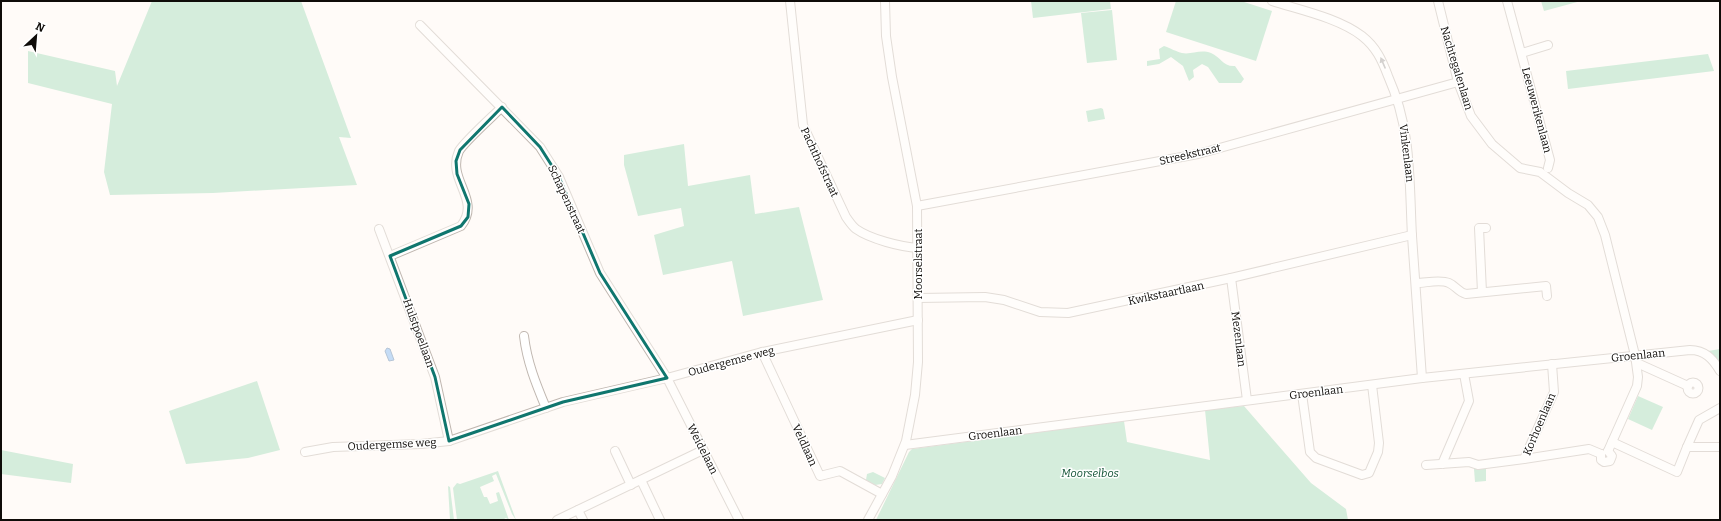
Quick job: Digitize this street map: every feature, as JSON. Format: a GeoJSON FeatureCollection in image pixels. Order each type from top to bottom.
{"type":"FeatureCollection","features":[{"type":"Feature","properties":{"kind":"street","name":"Pachthofstraat"},"geometry":{"type":"LineString","coordinates":[[790,1],[803,125],[846,217],[855,228],[866,234],[906,247],[918,248]]}},
{"type":"Feature","properties":{"kind":"street","name":"Moorselstraat"},"geometry":{"type":"LineString","coordinates":[[868,520],[905,445],[916,386],[918,320],[917,206],[892,77],[885,28],[885,1]]}},
{"type":"Feature","properties":{"kind":"street","name":"Vinkenlaan"},"geometry":{"type":"LineString","coordinates":[[1272,1],[1347,26],[1363,37],[1378,53],[1397,99],[1406,131],[1411,182],[1412,235],[1422,378]]}},
{"type":"Feature","properties":{"kind":"street","name":"Nachtegalenlaan"},"geometry":{"type":"LineString","coordinates":[[1438,1],[1458,82],[1471,116],[1492,144],[1520,168],[1540,172],[1588,205],[1598,217],[1605,235],[1636,359],[1638,377],[1637,386],[1612,442],[1604,452]]}},
{"type":"Feature","properties":{"kind":"street","name":"Leeuwerikenlaan"},"geometry":{"type":"LineString","coordinates":[[1507,1],[1550,160],[1548,168]]}},
{"type":"Feature","properties":{"kind":"street","name":"Schapenstraat"},"geometry":{"type":"LineString","coordinates":[[420,25],[540,147],[559,177],[600,273],[667,378]]}},
{"type":"Feature","properties":{"kind":"street","name":"Leeuwerikenlaan"},"geometry":{"type":"LineString","coordinates":[[1522,53],[1548,45]]}},
{"type":"Feature","properties":{"kind":"street","name":"Streekstraat"},"geometry":{"type":"LineString","coordinates":[[917,206],[1198,154],[1458,82]]}},
{"type":"Feature","properties":{"kind":"street"},"geometry":{"type":"LineString","coordinates":[[390,256],[461,226],[468,217],[469,204],[457,174],[456,161],[460,150],[502,107]]}},
{"type":"Feature","properties":{"kind":"street","name":"Nachtegalenlaan"},"geometry":{"type":"LineString","coordinates":[[1548,168],[1562,188]]}},
{"type":"Feature","properties":{"kind":"street"},"geometry":{"type":"LineString","coordinates":[[1540,172],[1548,168]]}},
{"type":"Feature","properties":{"kind":"street"},"geometry":{"type":"LineString","coordinates":[[1482,292],[1479,228],[1486,228]]}},
{"type":"Feature","properties":{"kind":"street","name":"Hulstpoellaan"},"geometry":{"type":"LineString","coordinates":[[379,229],[435,377],[449,441]]}},
{"type":"Feature","properties":{"kind":"street","name":"Kwikstaartlaan"},"geometry":{"type":"LineString","coordinates":[[918,298],[985,297],[1004,300],[1040,312],[1068,314],[1231,278],[1412,235]]}},
{"type":"Feature","properties":{"kind":"street","name":"Mezenlaan"},"geometry":{"type":"LineString","coordinates":[[1231,278],[1246,400]]}},
{"type":"Feature","properties":{"kind":"street"},"geometry":{"type":"LineString","coordinates":[[1416,283],[1445,282],[1451,284],[1461,293],[1546,286],[1547,296]]}},
{"type":"Feature","properties":{"kind":"street","name":"Oudergemse weg"},"geometry":{"type":"LineString","coordinates":[[305,452],[333,447],[414,445],[449,441],[563,402],[667,378],[762,352],[918,320]]}},
{"type":"Feature","properties":{"kind":"street"},"geometry":{"type":"LineString","coordinates":[[524,336],[529,364],[546,408]]}},
{"type":"Feature","properties":{"kind":"street","name":"Groenlaan"},"geometry":{"type":"LineString","coordinates":[[905,445],[1422,378],[1552,364],[1636,359],[1696,350],[1711,358],[1720,371]]}},
{"type":"Feature","properties":{"kind":"street","name":"Veldlaan"},"geometry":{"type":"LineString","coordinates":[[762,352],[820,476],[840,471],[882,494]]}},
{"type":"Feature","properties":{"kind":"street"},"geometry":{"type":"LineString","coordinates":[[1636,359],[1688,386]]}},
{"type":"Feature","properties":{"kind":"street","name":"Korhoenlaan"},"geometry":{"type":"LineString","coordinates":[[1524,459],[1554,392],[1552,364]]}},
{"type":"Feature","properties":{"kind":"street"},"geometry":{"type":"LineString","coordinates":[[1442,464],[1468,401],[1464,374]]}},
{"type":"Feature","properties":{"kind":"street","name":"Weidelaan"},"geometry":{"type":"LineString","coordinates":[[667,378],[739,520]]}},
{"type":"Feature","properties":{"kind":"street"},"geometry":{"type":"LineString","coordinates":[[1302,394],[1310,452],[1316,458],[1362,475],[1368,473],[1378,452],[1379,443],[1372,385]]}},
{"type":"Feature","properties":{"kind":"street"},"geometry":{"type":"LineString","coordinates":[[1612,442],[1677,472],[1699,420],[1720,408]]}},
{"type":"Feature","properties":{"kind":"street"},"geometry":{"type":"LineString","coordinates":[[1687,447],[1720,446]]}},
{"type":"Feature","properties":{"kind":"street","name":"Korhoenlaan"},"geometry":{"type":"LineString","coordinates":[[1426,465],[1469,462],[1478,465],[1589,449],[1604,452]]}},
{"type":"Feature","properties":{"kind":"street"},"geometry":{"type":"LineString","coordinates":[[557,520],[703,450]]}},
{"type":"Feature","properties":{"kind":"street"},"geometry":{"type":"LineString","coordinates":[[615,451],[631,484]]}},
{"type":"Feature","properties":{"kind":"street"},"geometry":{"type":"LineString","coordinates":[[641,480],[660,520]]}},
{"type":"Feature","properties":{"kind":"street"},"geometry":{"type":"LineString","coordinates":[[578,510],[583,520]]}},
{"type":"Feature","properties":{"kind":"highlighted area"},"geometry":{"type":"Polygon","coordinates":[[[502,107],[540,147],[559,177],[600,273],[667,378],[563,402],[449,441],[435,377],[390,256],[461,226],[468,217],[469,204],[457,174],[456,161],[460,150],[502,107]]]}},
{"type":"Feature","properties":{"kind":"green space"},"geometry":{"type":"Polygon","coordinates":[[[152,1],[301,1],[351,138],[339,137],[357,185],[213,193],[110,195],[104,172],[112,104],[28,83],[28,51],[115,71],[117,86],[152,1]]]}},
{"type":"Feature","properties":{"kind":"green space"},"geometry":{"type":"Polygon","coordinates":[[[1031,1],[1110,1],[1111,9],[1033,18],[1031,1]]]}},
{"type":"Feature","properties":{"kind":"green space"},"geometry":{"type":"Polygon","coordinates":[[[1176,1],[1241,1],[1272,11],[1256,61],[1166,32],[1176,1]]]}},
{"type":"Feature","properties":{"kind":"green space"},"geometry":{"type":"Polygon","coordinates":[[[1541,1],[1581,1],[1544,11],[1541,1]]]}},
{"type":"Feature","properties":{"kind":"green space"},"geometry":{"type":"Polygon","coordinates":[[[1112,10],[1117,60],[1087,63],[1081,13],[1112,10]]]}},
{"type":"Feature","properties":{"kind":"green space"},"geometry":{"type":"Polygon","coordinates":[[[1164,46],[1182,53],[1211,53],[1228,65],[1235,66],[1244,79],[1241,83],[1219,83],[1208,67],[1202,64],[1193,70],[1194,77],[1189,81],[1183,66],[1171,57],[1159,64],[1147,66],[1147,61],[1160,59],[1159,49],[1164,46]]]}},
{"type":"Feature","properties":{"kind":"green space"},"geometry":{"type":"Polygon","coordinates":[[[1708,54],[1714,71],[1568,89],[1566,71],[1708,54]]]}},
{"type":"Feature","properties":{"kind":"green space"},"geometry":{"type":"Polygon","coordinates":[[[1101,108],[1103,109],[1105,119],[1088,122],[1086,111],[1101,108]]]}},
{"type":"Feature","properties":{"kind":"green space"},"geometry":{"type":"Polygon","coordinates":[[[684,144],[688,186],[750,175],[755,214],[799,207],[823,300],[743,316],[732,261],[663,275],[654,235],[684,226],[681,208],[638,216],[624,165],[624,155],[684,144]]]}},
{"type":"Feature","properties":{"kind":"green space"},"geometry":{"type":"Polygon","coordinates":[[[1720,349],[1720,365],[1708,351],[1720,349]]]}},
{"type":"Feature","properties":{"kind":"green space"},"geometry":{"type":"Polygon","coordinates":[[[257,381],[280,450],[248,458],[186,464],[169,411],[257,381]]]}},
{"type":"Feature","properties":{"kind":"green space"},"geometry":{"type":"Polygon","coordinates":[[[1638,396],[1663,407],[1652,430],[1628,419],[1638,396]]]}},
{"type":"Feature","properties":{"kind":"green space","name":"Moorselbos"},"geometry":{"type":"Polygon","coordinates":[[[1244,406],[1311,483],[1346,509],[1348,520],[876,520],[909,452],[912,449],[1124,421],[1127,442],[1210,460],[1205,410],[1244,406]]]}},
{"type":"Feature","properties":{"kind":"green space"},"geometry":{"type":"Polygon","coordinates":[[[1,450],[73,464],[71,483],[1,474],[1,450]]]}},
{"type":"Feature","properties":{"kind":"green space"},"geometry":{"type":"Polygon","coordinates":[[[1486,468],[1486,481],[1475,482],[1474,469],[1486,468]]]}},
{"type":"Feature","properties":{"kind":"green space"},"geometry":{"type":"Polygon","coordinates":[[[498,471],[516,520],[512,514],[496,474],[492,476],[494,481],[480,487],[484,497],[487,497],[490,504],[498,501],[496,493],[499,492],[509,520],[506,518],[502,520],[457,520],[453,488],[457,483],[460,484],[498,471]]]}},
{"type":"Feature","properties":{"kind":"green space"},"geometry":{"type":"Polygon","coordinates":[[[873,472],[885,478],[882,484],[875,485],[866,480],[867,474],[873,472]]]}},
{"type":"Feature","properties":{"kind":"green space"},"geometry":{"type":"Polygon","coordinates":[[[448,486],[450,487],[454,520],[450,520],[448,486]]]}},
{"type":"Feature","properties":{"kind":"water"},"geometry":{"type":"Polygon","coordinates":[[[387,348],[390,349],[394,360],[389,361],[385,351],[387,348]]]}}]}
